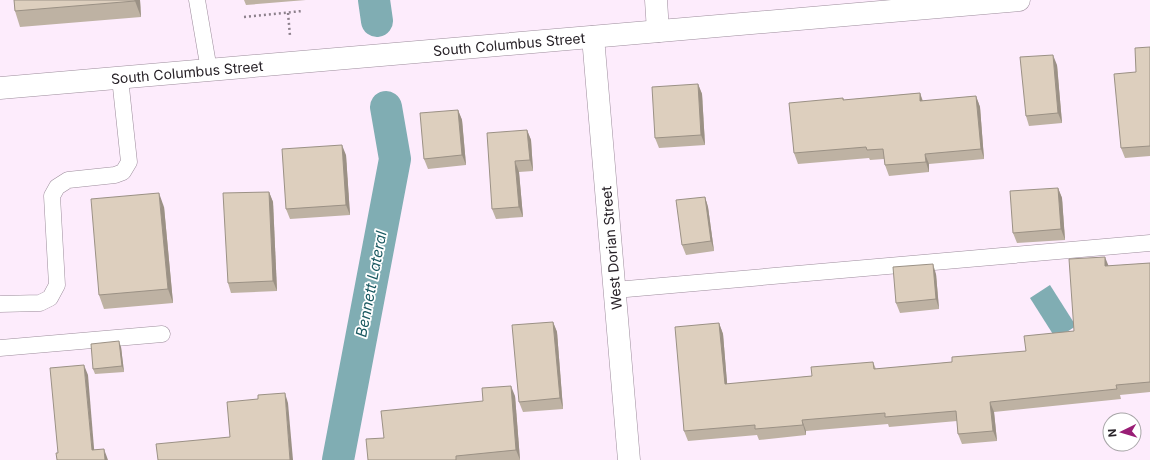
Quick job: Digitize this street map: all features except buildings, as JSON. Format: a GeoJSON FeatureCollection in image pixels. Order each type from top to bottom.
{"type":"FeatureCollection","features":[{"type":"Feature","properties":{"kind":"street"},"geometry":{"type":"LineString","coordinates":[[656,0],[658,31]]}},
{"type":"Feature","properties":{"kind":"street","name":"South Columbus Street"},"geometry":{"type":"LineString","coordinates":[[0,88],[1019,0]]}},
{"type":"Feature","properties":{"kind":"street","name":"West Dorian Street"},"geometry":{"type":"LineString","coordinates":[[593,37],[629,460]]}},
{"type":"Feature","properties":{"kind":"lane"},"geometry":{"type":"LineString","coordinates":[[197,0],[209,70]]}},
{"type":"Feature","properties":{"kind":"lane"},"geometry":{"type":"LineString","coordinates":[[0,304],[40,303],[50,298],[57,285],[52,196],[56,187],[68,180],[115,175],[123,172],[129,162],[120,78]]}},
{"type":"Feature","properties":{"kind":"lane"},"geometry":{"type":"LineString","coordinates":[[615,290],[1150,243]]}},
{"type":"Feature","properties":{"kind":"lane"},"geometry":{"type":"LineString","coordinates":[[0,348],[162,334]]}},
{"type":"Feature","properties":{"kind":"path"},"geometry":{"type":"LineString","coordinates":[[244,17],[302,11]]}},
{"type":"Feature","properties":{"kind":"path"},"geometry":{"type":"LineString","coordinates":[[288,13],[290,39]]}},
{"type":"Feature","properties":{"kind":"water"},"geometry":{"type":"Polygon","coordinates":[[[1050,285],[1076,326],[1056,339],[1030,298],[1050,285]]]}},
{"type":"Feature","properties":{"kind":"waterway","name":"Bennett Lateral"},"geometry":{"type":"LineString","coordinates":[[374,0],[377,21]]}},
{"type":"Feature","properties":{"kind":"waterway","name":"Bennett Lateral"},"geometry":{"type":"LineString","coordinates":[[338,460],[395,159],[386,107]]}}]}
